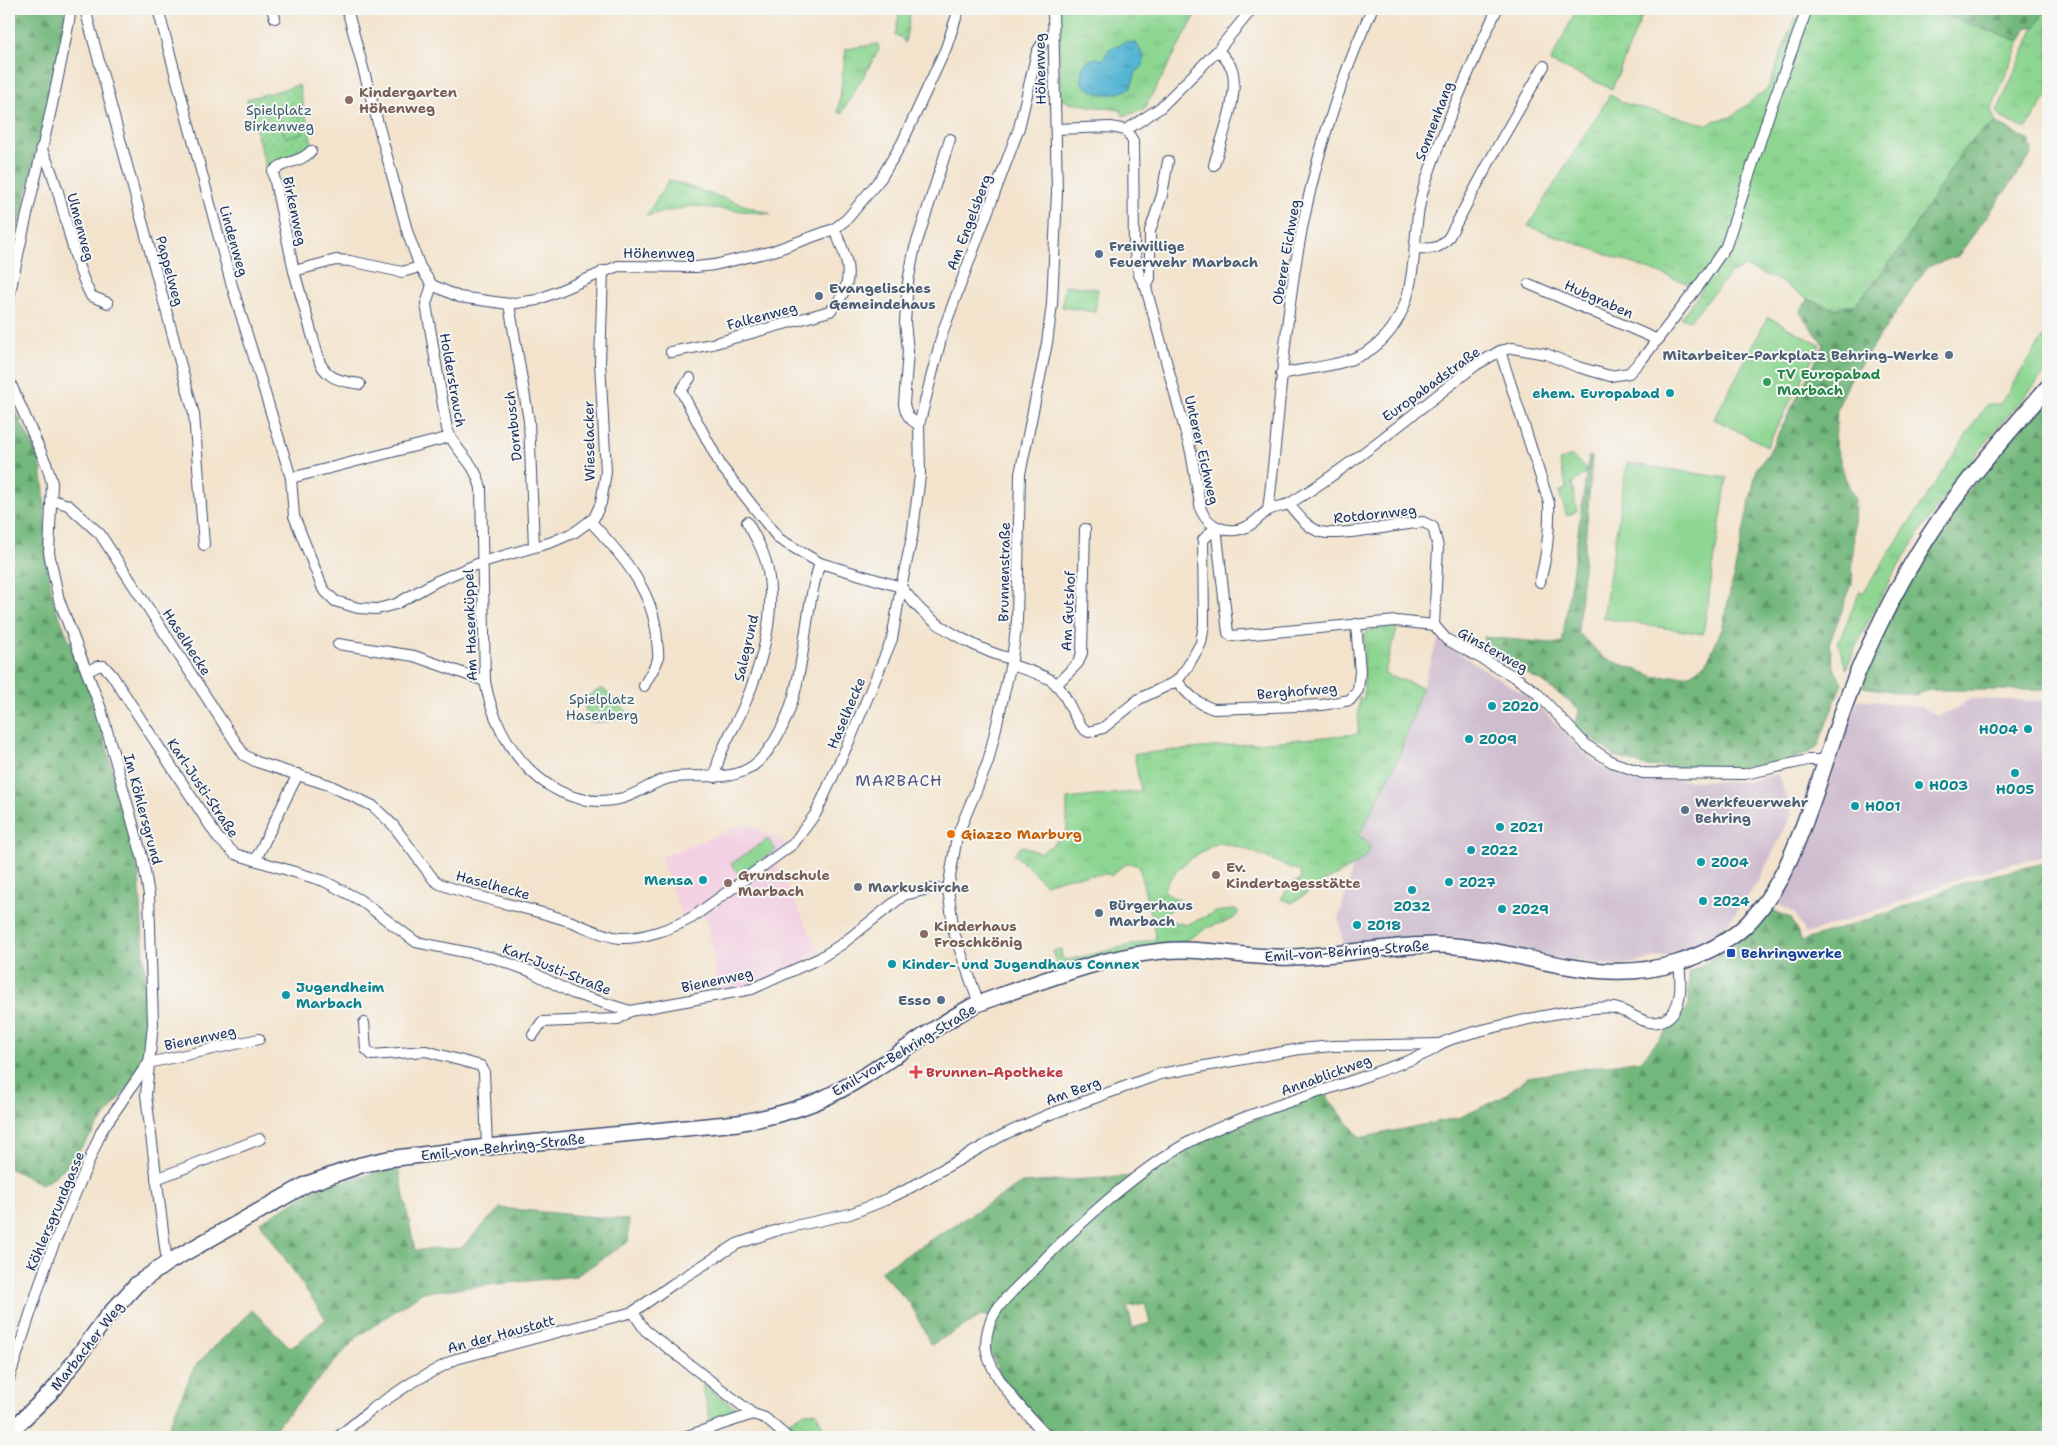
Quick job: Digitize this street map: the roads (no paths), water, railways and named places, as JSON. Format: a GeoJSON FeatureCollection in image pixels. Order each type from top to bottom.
{"type":"FeatureCollection","features":[{"type":"Feature","properties":{"kind":"main road","name":"Emil-von-Behring-Straße"},"geometry":{"type":"LineString","coordinates":[[246,1220],[307,1184],[361,1165],[487,1147],[738,1123],[800,1108],[816,1102],[854,1082],[979,1004],[1063,974],[1120,959],[1162,951],[1186,950],[1242,956],[1292,957],[1437,945],[1470,948],[1539,962],[1619,973],[1679,962],[1705,953],[1730,938],[1754,916],[1789,863],[1865,654],[1892,598],[1915,559],[1957,497],[2048,387]]}},
{"type":"Feature","properties":{"kind":"main road","name":"Marbacher Weg"},"geometry":{"type":"LineString","coordinates":[[9,1432],[55,1388],[106,1318],[137,1284],[167,1263],[246,1220]]}},
{"type":"Feature","properties":{"kind":"street"},"geometry":{"type":"LineString","coordinates":[[9,298],[60,68],[71,9]]}},
{"type":"Feature","properties":{"kind":"street","name":"Pappelweg"},"geometry":{"type":"LineString","coordinates":[[85,9],[194,414],[204,545]]}},
{"type":"Feature","properties":{"kind":"street","name":"Lindenweg"},"geometry":{"type":"LineString","coordinates":[[158,9],[233,288],[291,478]]}},
{"type":"Feature","properties":{"kind":"street"},"geometry":{"type":"LineString","coordinates":[[347,9],[408,234],[420,267],[432,285]]}},
{"type":"Feature","properties":{"kind":"street","name":"Höhenweg"},"geometry":{"type":"LineString","coordinates":[[432,285],[459,297],[509,304],[537,300],[603,271],[629,265],[696,267],[714,265],[793,245],[842,225],[865,198],[897,152],[946,48],[959,9]]}},
{"type":"Feature","properties":{"kind":"street","name":"Höhenweg"},"geometry":{"type":"LineString","coordinates":[[1053,9],[1056,129]]}},
{"type":"Feature","properties":{"kind":"street"},"geometry":{"type":"LineString","coordinates":[[1056,129],[1111,127],[1126,130],[1160,108],[1218,50],[1252,9]]}},
{"type":"Feature","properties":{"kind":"street","name":"Oberer Eichweg"},"geometry":{"type":"LineString","coordinates":[[1268,510],[1281,374],[1296,262],[1316,171],[1344,78],[1372,9]]}},
{"type":"Feature","properties":{"kind":"street","name":"Sonnenhang"},"geometry":{"type":"LineString","coordinates":[[1281,374],[1349,360],[1378,344],[1395,324],[1404,308],[1415,266],[1418,207],[1426,182],[1474,58],[1497,9]]}},
{"type":"Feature","properties":{"kind":"street","name":"Europabadstraße"},"geometry":{"type":"LineString","coordinates":[[1268,510],[1289,504],[1340,470],[1476,365],[1500,352],[1512,348],[1546,354],[1578,367],[1610,376],[1629,373],[1658,340],[1726,246],[1771,108],[1807,9]]}},
{"type":"Feature","properties":{"kind":"street","name":"Am Engelsberg"},"geometry":{"type":"LineString","coordinates":[[901,587],[912,537],[920,476],[919,425],[943,331],[1019,128],[1037,52],[1045,39],[1053,37]]}},
{"type":"Feature","properties":{"kind":"street"},"geometry":{"type":"LineString","coordinates":[[1214,165],[1229,111],[1233,84],[1232,68],[1218,50]]}},
{"type":"Feature","properties":{"kind":"street"},"geometry":{"type":"LineString","coordinates":[[1416,248],[1438,248],[1449,237],[1498,144],[1544,66]]}},
{"type":"Feature","properties":{"kind":"street","name":"Brunnenstraße"},"geometry":{"type":"LineString","coordinates":[[979,1004],[954,933],[948,889],[957,836],[988,762],[1011,662],[1017,621],[1020,474],[1047,343],[1052,304],[1057,192],[1056,129]]}},
{"type":"Feature","properties":{"kind":"street","name":"Unterer Eichweg"},"geometry":{"type":"LineString","coordinates":[[1126,130],[1133,141],[1136,262],[1146,288],[1191,452],[1201,510],[1204,517],[1216,527]]}},
{"type":"Feature","properties":{"kind":"street"},"geometry":{"type":"LineString","coordinates":[[919,425],[911,420],[905,412],[904,404],[908,351],[905,322],[908,282],[914,251],[950,139]]}},
{"type":"Feature","properties":{"kind":"street","name":"Ulmenweg"},"geometry":{"type":"LineString","coordinates":[[41,148],[50,166],[80,274],[91,296],[108,303]]}},
{"type":"Feature","properties":{"kind":"street","name":"Birkenweg"},"geometry":{"type":"LineString","coordinates":[[310,151],[304,159],[278,167],[273,172],[294,271],[320,363],[324,370],[339,381],[360,384]]}},
{"type":"Feature","properties":{"kind":"street","name":"Unterer Eichweg"},"geometry":{"type":"LineString","coordinates":[[1146,288],[1150,278],[1150,231],[1162,195],[1168,161]]}},
{"type":"Feature","properties":{"kind":"street","name":"Falkenweg"},"geometry":{"type":"LineString","coordinates":[[671,352],[712,344],[830,311],[842,296],[849,272],[847,258],[834,229]]}},
{"type":"Feature","properties":{"kind":"street"},"geometry":{"type":"LineString","coordinates":[[294,271],[336,260],[350,261],[402,272],[420,267]]}},
{"type":"Feature","properties":{"kind":"street","name":"Wieselacker"},"geometry":{"type":"LineString","coordinates":[[590,521],[598,513],[606,472],[600,362],[603,271]]}},
{"type":"Feature","properties":{"kind":"street","name":"Hubgraben"},"geometry":{"type":"LineString","coordinates":[[1530,284],[1658,340]]}},
{"type":"Feature","properties":{"kind":"street","name":"Holderstrauch"},"geometry":{"type":"LineString","coordinates":[[432,285],[426,304],[450,437],[474,468],[481,488],[482,562]]}},
{"type":"Feature","properties":{"kind":"street","name":"Dornbusch"},"geometry":{"type":"LineString","coordinates":[[509,304],[529,421],[534,547]]}},
{"type":"Feature","properties":{"kind":"street"},"geometry":{"type":"LineString","coordinates":[[1500,352],[1549,503],[1550,529],[1547,555],[1540,582]]}},
{"type":"Feature","properties":{"kind":"street"},"geometry":{"type":"LineString","coordinates":[[690,378],[681,391],[721,466],[779,539],[820,563],[901,587],[922,612],[954,633],[980,648],[1038,674],[1056,685],[1070,703],[1080,727],[1089,732],[1102,728],[1138,699],[1177,682],[1200,643],[1205,605],[1203,540],[1216,527]]}},
{"type":"Feature","properties":{"kind":"street","name":"Im Köhlersgrund"},"geometry":{"type":"LineString","coordinates":[[9,380],[47,466],[52,483],[50,553],[59,600],[88,671],[101,709],[144,860],[149,894],[153,1024],[146,1095],[167,1263]]}},
{"type":"Feature","properties":{"kind":"street"},"geometry":{"type":"LineString","coordinates":[[291,478],[450,437]]}},
{"type":"Feature","properties":{"kind":"street","name":"Am Hasenküppel"},"geometry":{"type":"LineString","coordinates":[[291,478],[294,516],[318,579],[335,601],[368,610],[387,607],[459,571],[482,562],[485,681],[494,714],[509,746],[539,779],[567,796],[590,802],[621,799],[672,777],[727,777],[737,774],[757,762],[785,724],[793,704],[806,634],[812,587],[820,563]]}},
{"type":"Feature","properties":{"kind":"street","name":"Haselhecke"},"geometry":{"type":"LineString","coordinates":[[52,500],[68,506],[100,534],[244,755],[257,762],[329,785],[378,810],[393,825],[434,880],[440,884],[571,922],[612,937],[637,936],[681,923],[774,860],[793,844],[816,813],[851,738],[892,639],[901,587]]}},
{"type":"Feature","properties":{"kind":"street","name":"Rotdornweg"},"geometry":{"type":"LineString","coordinates":[[1289,504],[1305,523],[1322,533],[1346,532],[1423,522],[1434,527],[1438,547],[1434,625]]}},
{"type":"Feature","properties":{"kind":"street"},"geometry":{"type":"LineString","coordinates":[[1216,527],[1228,531],[1246,528],[1268,510]]}},
{"type":"Feature","properties":{"kind":"street"},"geometry":{"type":"LineString","coordinates":[[482,562],[534,547],[576,532],[590,521],[618,550],[636,575],[648,598],[656,624],[658,657],[644,686]]}},
{"type":"Feature","properties":{"kind":"street","name":"Salegrund"},"geometry":{"type":"LineString","coordinates":[[715,777],[716,763],[722,748],[734,728],[753,684],[768,627],[768,572],[760,545],[747,522]]}},
{"type":"Feature","properties":{"kind":"street"},"geometry":{"type":"LineString","coordinates":[[1216,527],[1228,633],[1232,636],[1396,620],[1434,625]]}},
{"type":"Feature","properties":{"kind":"street","name":"Am Gutshof"},"geometry":{"type":"LineString","coordinates":[[1056,685],[1078,662],[1082,653],[1085,529]]}},
{"type":"Feature","properties":{"kind":"street","name":"Berghofweg"},"geometry":{"type":"LineString","coordinates":[[1177,682],[1188,695],[1203,706],[1214,709],[1306,706],[1350,700],[1358,690],[1360,672],[1356,624]]}},
{"type":"Feature","properties":{"kind":"street","name":"Ginsterweg"},"geometry":{"type":"LineString","coordinates":[[1434,625],[1446,640],[1531,688],[1586,745],[1612,762],[1643,773],[1745,774],[1808,760],[1827,760]]}},
{"type":"Feature","properties":{"kind":"street"},"geometry":{"type":"LineString","coordinates":[[338,644],[414,656],[485,681]]}},
{"type":"Feature","properties":{"kind":"street","name":"Karl-Justi-Straße"},"geometry":{"type":"LineString","coordinates":[[88,671],[98,666],[104,666],[218,838],[235,854],[324,881],[360,900],[416,942],[494,958],[530,971],[572,992],[630,1011]]}},
{"type":"Feature","properties":{"kind":"street"},"geometry":{"type":"LineString","coordinates":[[256,859],[298,774]]}},
{"type":"Feature","properties":{"kind":"street","name":"Bienenweg"},"geometry":{"type":"LineString","coordinates":[[533,1035],[542,1022],[618,1019],[630,1011],[752,989],[820,958],[842,944],[904,895],[929,889],[948,889]]}},
{"type":"Feature","properties":{"kind":"street","name":"Annablickweg"},"geometry":{"type":"LineString","coordinates":[[1048,1437],[1001,1384],[986,1349],[986,1332],[991,1314],[1052,1251],[1099,1208],[1154,1165],[1198,1137],[1239,1120],[1422,1054],[1440,1044],[1509,1024],[1603,1007],[1622,1010],[1648,1022],[1664,1020],[1672,1014],[1678,1003],[1680,984],[1679,962]]}},
{"type":"Feature","properties":{"kind":"street"},"geometry":{"type":"LineString","coordinates":[[364,1023],[366,1049],[372,1055],[426,1051],[481,1066],[484,1072],[487,1147]]}},
{"type":"Feature","properties":{"kind":"street","name":"Bienenweg"},"geometry":{"type":"LineString","coordinates":[[148,1063],[259,1039]]}},
{"type":"Feature","properties":{"kind":"street","name":"Am Berg"},"geometry":{"type":"LineString","coordinates":[[737,1244],[781,1229],[850,1214],[883,1201],[906,1190],[1002,1135],[1045,1116],[1151,1077],[1300,1049],[1333,1046],[1440,1044]]}},
{"type":"Feature","properties":{"kind":"street","name":"Köhlersgrundgasse"},"geometry":{"type":"LineString","coordinates":[[9,1380],[49,1256],[102,1130],[148,1063]]}},
{"type":"Feature","properties":{"kind":"street"},"geometry":{"type":"LineString","coordinates":[[156,1179],[260,1139]]}},
{"type":"Feature","properties":{"kind":"street","name":"An der Haustatt"},"geometry":{"type":"LineString","coordinates":[[338,1437],[372,1409],[411,1383],[456,1359],[633,1312],[673,1284],[737,1244]]}},
{"type":"Feature","properties":{"kind":"street"},"geometry":{"type":"LineString","coordinates":[[633,1312],[645,1330],[753,1414],[765,1418],[787,1437]]}},
{"type":"Feature","properties":{"kind":"street"},"geometry":{"type":"LineString","coordinates":[[684,1437],[753,1414]]}},
{"type":"Feature","properties":{"kind":"water"},"geometry":{"type":"Polygon","coordinates":[[[1126,42],[1136,43],[1144,56],[1143,66],[1136,72],[1131,87],[1119,93],[1105,94],[1093,91],[1082,83],[1081,71],[1087,61],[1096,58],[1103,60],[1109,49],[1126,42]]]}},
{"type":"Feature","properties":{"kind":"place","name":"Kindergarten Höhenweg"},"geometry":{"type":"Point","coordinates":[349,100]}},
{"type":"Feature","properties":{"kind":"place","name":"Freiwillige Feuerwehr Marbach"},"geometry":{"type":"Point","coordinates":[1099,254]}},
{"type":"Feature","properties":{"kind":"place","name":"Evangelisches Gemeindehaus"},"geometry":{"type":"Point","coordinates":[819,296]}},
{"type":"Feature","properties":{"kind":"place","name":"Mitarbeiter-Parkplatz Behring-Werke"},"geometry":{"type":"Point","coordinates":[1949,355]}},
{"type":"Feature","properties":{"kind":"place","name":"TV Europabad Marbach"},"geometry":{"type":"Point","coordinates":[1767,382]}},
{"type":"Feature","properties":{"kind":"place","name":"ehem. Europabad"},"geometry":{"type":"Point","coordinates":[1670,393]}},
{"type":"Feature","properties":{"kind":"place","name":"Z020"},"geometry":{"type":"Point","coordinates":[1492,706]}},
{"type":"Feature","properties":{"kind":"place","name":"H004"},"geometry":{"type":"Point","coordinates":[2028,729]}},
{"type":"Feature","properties":{"kind":"place","name":"Z009"},"geometry":{"type":"Point","coordinates":[1469,739]}},
{"type":"Feature","properties":{"kind":"place","name":"H005"},"geometry":{"type":"Point","coordinates":[2015,773]}},
{"type":"Feature","properties":{"kind":"place","name":"H003"},"geometry":{"type":"Point","coordinates":[1919,785]}},
{"type":"Feature","properties":{"kind":"place","name":"H001"},"geometry":{"type":"Point","coordinates":[1855,806]}},
{"type":"Feature","properties":{"kind":"place","name":"Werkfeuerwehr Behring"},"geometry":{"type":"Point","coordinates":[1685,810]}},
{"type":"Feature","properties":{"kind":"place","name":"Z021"},"geometry":{"type":"Point","coordinates":[1500,827]}},
{"type":"Feature","properties":{"kind":"place","name":"Giazzo Marburg"},"geometry":{"type":"Point","coordinates":[951,834]}},
{"type":"Feature","properties":{"kind":"place","name":"Z022"},"geometry":{"type":"Point","coordinates":[1471,850]}},
{"type":"Feature","properties":{"kind":"place","name":"Z004"},"geometry":{"type":"Point","coordinates":[1701,862]}},
{"type":"Feature","properties":{"kind":"place","name":"Ev. Kindertagesstätte"},"geometry":{"type":"Point","coordinates":[1216,875]}},
{"type":"Feature","properties":{"kind":"place","name":"Mensa"},"geometry":{"type":"Point","coordinates":[703,880]}},
{"type":"Feature","properties":{"kind":"place","name":"Z027"},"geometry":{"type":"Point","coordinates":[1449,882]}},
{"type":"Feature","properties":{"kind":"place","name":"Grundschule Marbach"},"geometry":{"type":"Point","coordinates":[728,883]}},
{"type":"Feature","properties":{"kind":"place","name":"Markuskirche"},"geometry":{"type":"Point","coordinates":[858,887]}},
{"type":"Feature","properties":{"kind":"place","name":"Z032"},"geometry":{"type":"Point","coordinates":[1412,890]}},
{"type":"Feature","properties":{"kind":"place","name":"Z024"},"geometry":{"type":"Point","coordinates":[1703,901]}},
{"type":"Feature","properties":{"kind":"place","name":"Z029"},"geometry":{"type":"Point","coordinates":[1502,909]}},
{"type":"Feature","properties":{"kind":"place","name":"Bürgerhaus Marbach"},"geometry":{"type":"Point","coordinates":[1099,913]}},
{"type":"Feature","properties":{"kind":"place","name":"Z018"},"geometry":{"type":"Point","coordinates":[1357,925]}},
{"type":"Feature","properties":{"kind":"place","name":"Kinderhaus Froschkönig"},"geometry":{"type":"Point","coordinates":[924,934]}},
{"type":"Feature","properties":{"kind":"place","name":"Behringwerke"},"geometry":{"type":"Point","coordinates":[1731,953]}},
{"type":"Feature","properties":{"kind":"place","name":"Kinder- und Jugendhaus Connex"},"geometry":{"type":"Point","coordinates":[892,964]}},
{"type":"Feature","properties":{"kind":"place","name":"Jugendheim Marbach"},"geometry":{"type":"Point","coordinates":[286,995]}},
{"type":"Feature","properties":{"kind":"place","name":"Esso"},"geometry":{"type":"Point","coordinates":[941,1000]}},
{"type":"Feature","properties":{"kind":"place","name":"Brunnen-Apotheke"},"geometry":{"type":"Point","coordinates":[916,1072]}},
{"type":"Feature","properties":{"kind":"district","name":"MARBACH"},"geometry":{"type":"Point","coordinates":[899,780]}},
{"type":"Feature","properties":{"kind":"park label","name":"Spielplatz Birkenweg"},"geometry":{"type":"Point","coordinates":[279,118]}},
{"type":"Feature","properties":{"kind":"park label","name":"Spielplatz Hasenberg"},"geometry":{"type":"Point","coordinates":[602,708]}}]}
